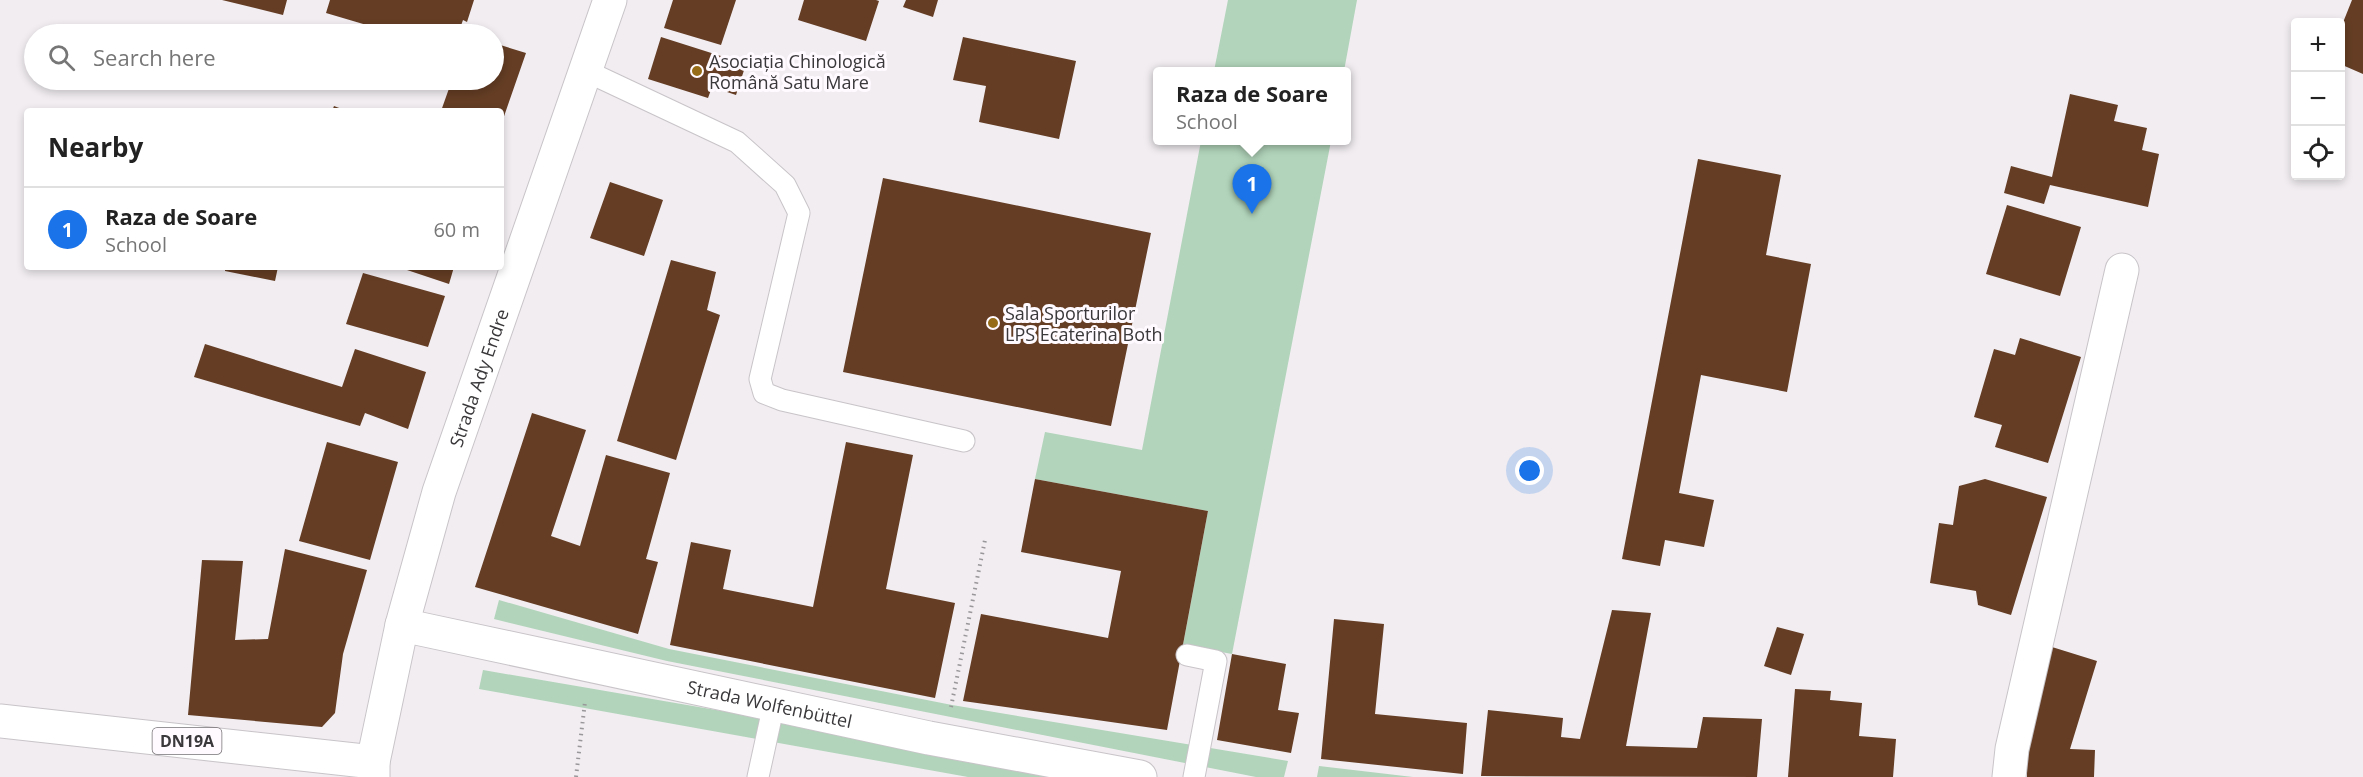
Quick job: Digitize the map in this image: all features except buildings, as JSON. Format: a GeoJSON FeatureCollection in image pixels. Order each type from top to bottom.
{"type":"FeatureCollection","features":[{"type":"Feature","properties":{"kind":"main road","name":"Strada Ady Endre"},"geometry":{"type":"LineString","coordinates":[[373,769],[402,625],[439,492],[610,0]]}},
{"type":"Feature","properties":{"kind":"main road"},"geometry":{"type":"LineString","coordinates":[[2009,777],[2012,749],[2122,270]]}},
{"type":"Feature","properties":{"kind":"main road","name":"Strada Wolfenbüttel"},"geometry":{"type":"LineString","coordinates":[[402,625],[944,740],[1140,777]]}},
{"type":"Feature","properties":{"kind":"main road","name":"DN19A"},"geometry":{"type":"LineString","coordinates":[[0,721],[373,769]]}},
{"type":"Feature","properties":{"kind":"lane"},"geometry":{"type":"LineString","coordinates":[[586,71],[737,142],[785,185],[799,213],[760,379],[764,393],[782,400],[964,441]]}},
{"type":"Feature","properties":{"kind":"lane"},"geometry":{"type":"LineString","coordinates":[[1187,655],[1216,661],[1194,777]]}},
{"type":"Feature","properties":{"kind":"lane"},"geometry":{"type":"LineString","coordinates":[[758,777],[774,704]]}},
{"type":"Feature","properties":{"kind":"path"},"geometry":{"type":"LineString","coordinates":[[944,740],[985,540]]}},
{"type":"Feature","properties":{"kind":"path"},"geometry":{"type":"LineString","coordinates":[[576,777],[590,665]]}},
{"type":"Feature","properties":{"kind":"green space"},"geometry":{"type":"Polygon","coordinates":[[[1228,0],[1357,0],[1345,67],[1215,67],[1228,0]]]}},
{"type":"Feature","properties":{"kind":"green space"},"geometry":{"type":"Polygon","coordinates":[[[1200,145],[1330,145],[1232,654],[1183,645],[1208,511],[1035,479],[1045,432],[1142,450],[1200,145]]]}},
{"type":"Feature","properties":{"kind":"green space"},"geometry":{"type":"Polygon","coordinates":[[[499,600],[669,649],[952,705],[1288,761],[1284,777],[1256,777],[667,661],[494,619],[499,600]]]}},
{"type":"Feature","properties":{"kind":"green space"},"geometry":{"type":"Polygon","coordinates":[[[483,670],[757,717],[1057,777],[968,777],[479,689],[483,670]]]}},
{"type":"Feature","properties":{"kind":"green space"},"geometry":{"type":"Polygon","coordinates":[[[1319,766],[1413,777],[1317,777],[1319,766]]]}},
{"type":"Feature","properties":{"kind":"place","name":"Asociația Chinologică Română Satu Mare"},"geometry":{"type":"Point","coordinates":[697,71]}},
{"type":"Feature","properties":{"kind":"place","name":"Raza de Soare"},"geometry":{"type":"Point","coordinates":[1252,214]}},
{"type":"Feature","properties":{"kind":"place","name":"Sala Sporturilor LPS Ecaterina Both"},"geometry":{"type":"Point","coordinates":[993,323]}}]}
